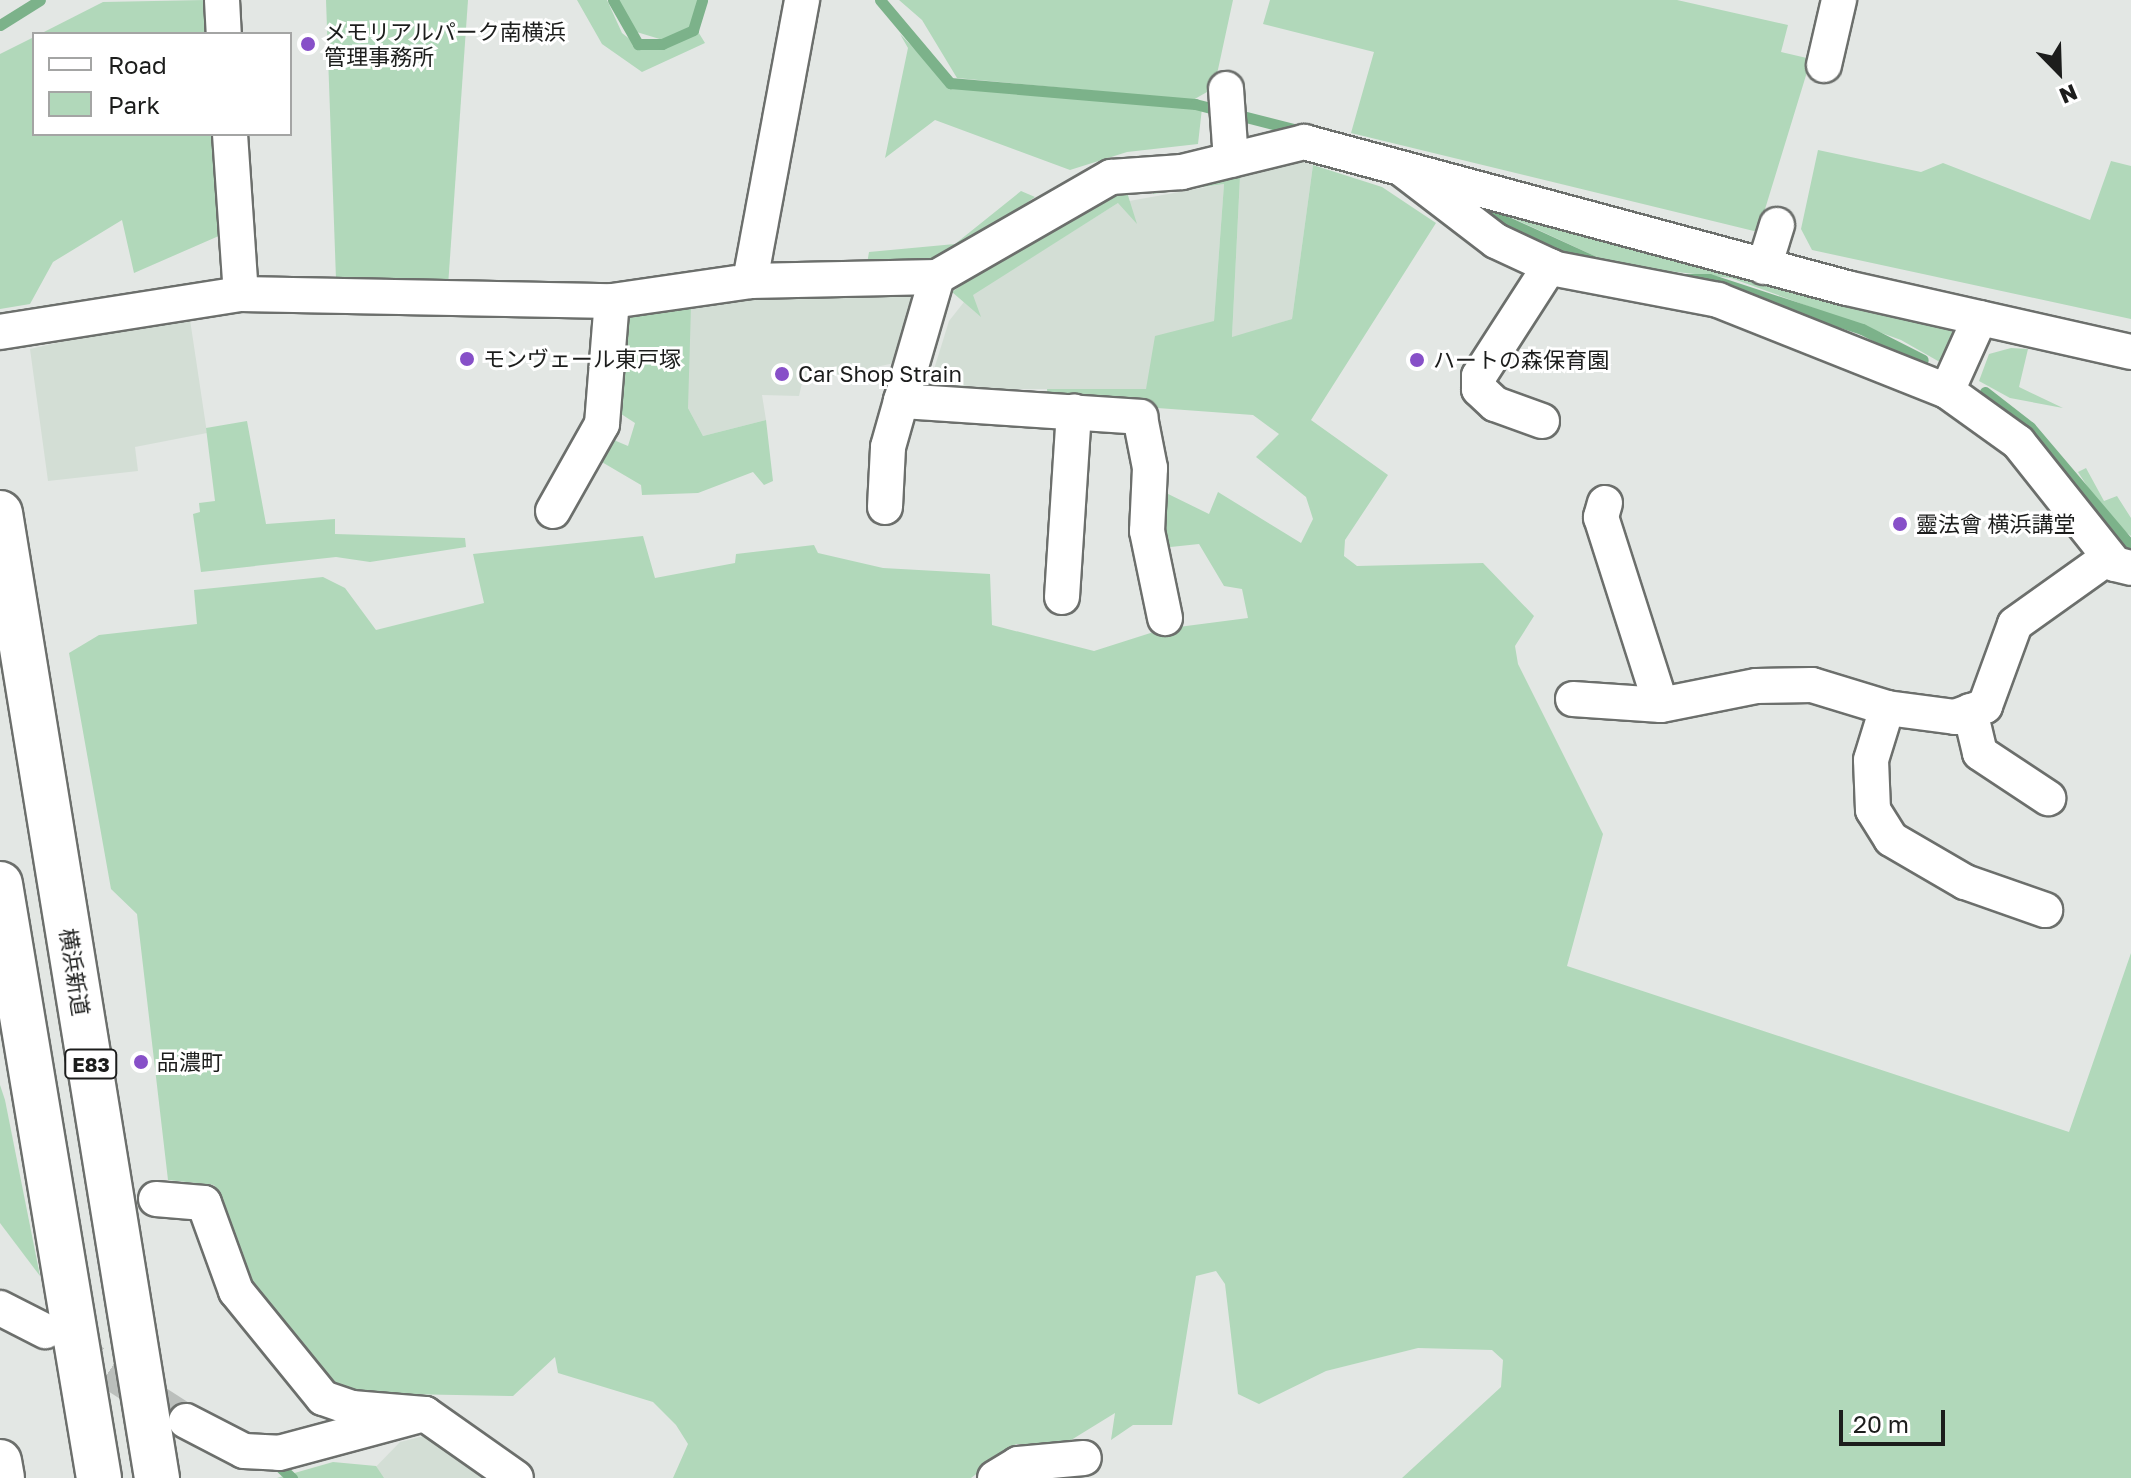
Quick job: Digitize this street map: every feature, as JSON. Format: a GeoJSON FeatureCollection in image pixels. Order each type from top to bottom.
{"type":"FeatureCollection","features":[{"type":"Feature","properties":{"kind":"highway","name":"横浜新道"},"geometry":{"type":"LineString","coordinates":[[0,513],[157,1478]]}},
{"type":"Feature","properties":{"kind":"highway","name":"E83"},"geometry":{"type":"LineString","coordinates":[[0,884],[99,1478]]}},
{"type":"Feature","properties":{"kind":"street"},"geometry":{"type":"LineString","coordinates":[[222,0],[224,32]]}},
{"type":"Feature","properties":{"kind":"street"},"geometry":{"type":"LineString","coordinates":[[750,281],[802,0]]}},
{"type":"Feature","properties":{"kind":"street"},"geometry":{"type":"LineString","coordinates":[[1824,65],[1839,0]]}},
{"type":"Feature","properties":{"kind":"street"},"geometry":{"type":"LineString","coordinates":[[1226,89],[1231,160]]}},
{"type":"Feature","properties":{"kind":"street"},"geometry":{"type":"LineString","coordinates":[[230,136],[241,294]]}},
{"type":"Feature","properties":{"kind":"street"},"geometry":{"type":"LineString","coordinates":[[0,332],[241,294],[612,301],[750,281],[937,277],[1111,177],[1231,160],[1304,142],[1395,163],[1764,267],[2131,352]]}},
{"type":"Feature","properties":{"kind":"street"},"geometry":{"type":"LineString","coordinates":[[1395,163],[1496,241],[1550,266],[1718,300],[1947,391],[2018,442],[2120,562],[2015,624],[1985,706],[1955,717],[1887,708],[1812,685],[1756,686],[1661,705],[1573,699]]}},
{"type":"Feature","properties":{"kind":"street"},"geometry":{"type":"LineString","coordinates":[[1764,267],[1777,225]]}},
{"type":"Feature","properties":{"kind":"street"},"geometry":{"type":"LineString","coordinates":[[1542,421],[1495,404],[1479,389],[1479,376],[1550,266]]}},
{"type":"Feature","properties":{"kind":"street"},"geometry":{"type":"LineString","coordinates":[[885,507],[888,447],[937,277]]}},
{"type":"Feature","properties":{"kind":"street"},"geometry":{"type":"LineString","coordinates":[[553,511],[602,424],[612,301]]}},
{"type":"Feature","properties":{"kind":"street"},"geometry":{"type":"LineString","coordinates":[[1947,391],[1980,318]]}},
{"type":"Feature","properties":{"kind":"street"},"geometry":{"type":"LineString","coordinates":[[901,401],[1140,417],[1150,468],[1147,531],[1165,618]]}},
{"type":"Feature","properties":{"kind":"street"},"geometry":{"type":"LineString","coordinates":[[1062,597],[1074,411]]}},
{"type":"Feature","properties":{"kind":"street"},"geometry":{"type":"LineString","coordinates":[[1605,503],[1601,517],[1661,705]]}},
{"type":"Feature","properties":{"kind":"street"},"geometry":{"type":"LineString","coordinates":[[1887,708],[1871,760],[1873,810],[1891,839],[1965,882],[2045,910]]}},
{"type":"Feature","properties":{"kind":"street"},"geometry":{"type":"LineString","coordinates":[[1970,711],[1980,753],[2048,798]]}},
{"type":"Feature","properties":{"kind":"street"},"geometry":{"type":"LineString","coordinates":[[156,1199],[204,1203],[236,1291],[323,1398],[352,1408],[425,1414],[516,1478]]}},
{"type":"Feature","properties":{"kind":"street"},"geometry":{"type":"LineString","coordinates":[[0,1308],[45,1331]]}},
{"type":"Feature","properties":{"kind":"street"},"geometry":{"type":"LineString","coordinates":[[186,1421],[244,1451],[279,1453],[425,1414]]}},
{"type":"Feature","properties":{"kind":"street"},"geometry":{"type":"LineString","coordinates":[[995,1478],[1018,1464],[1084,1458]]}},
{"type":"Feature","properties":{"kind":"street"},"geometry":{"type":"LineString","coordinates":[[0,1461],[3,1478]]}},
{"type":"Feature","properties":{"kind":"shaded area"},"geometry":{"type":"Polygon","coordinates":[[[1298,160],[1313,165],[1292,319],[1232,338],[1240,177],[1298,160]]]}},
{"type":"Feature","properties":{"kind":"shaded area"},"geometry":{"type":"Polygon","coordinates":[[[1224,184],[1214,321],[1146,389],[941,389],[931,379],[949,321],[968,297],[1118,203],[1224,184]]]}},
{"type":"Feature","properties":{"kind":"shaded area"},"geometry":{"type":"Polygon","coordinates":[[[910,293],[917,311],[899,362],[802,383],[799,396],[762,395],[766,420],[703,436],[688,408],[684,373],[691,307],[773,294],[910,293]]]}},
{"type":"Feature","properties":{"kind":"shaded area"},"geometry":{"type":"Polygon","coordinates":[[[189,313],[207,433],[135,447],[138,471],[48,481],[30,349],[189,313]]]}},
{"type":"Feature","properties":{"kind":"shaded area"},"geometry":{"type":"Polygon","coordinates":[[[424,1436],[450,1443],[495,1478],[365,1478],[400,1442],[424,1436]]]}},
{"type":"Feature","properties":{"kind":"green space"},"geometry":{"type":"Polygon","coordinates":[[[205,0],[208,32],[44,32],[103,2],[205,0]]]}},
{"type":"Feature","properties":{"kind":"green space"},"geometry":{"type":"Polygon","coordinates":[[[326,0],[468,0],[448,286],[336,279],[326,0]]]}},
{"type":"Feature","properties":{"kind":"green space"},"geometry":{"type":"Polygon","coordinates":[[[577,0],[607,0],[622,33],[642,49],[671,46],[697,30],[705,43],[642,72],[602,44],[577,0]]]}},
{"type":"Feature","properties":{"kind":"green space"},"geometry":{"type":"Polygon","coordinates":[[[617,0],[698,0],[690,27],[663,40],[630,30],[617,0]]]}},
{"type":"Feature","properties":{"kind":"green space"},"geometry":{"type":"Polygon","coordinates":[[[899,0],[1233,0],[1214,88],[1193,100],[957,78],[922,20],[899,0]]]}},
{"type":"Feature","properties":{"kind":"green space"},"geometry":{"type":"Polygon","coordinates":[[[1270,0],[1677,0],[1788,25],[1781,52],[1811,59],[1758,232],[1351,133],[1374,52],[1263,24],[1270,0]]]}},
{"type":"Feature","properties":{"kind":"green space"},"geometry":{"type":"Polygon","coordinates":[[[900,34],[949,85],[1202,108],[1198,144],[1127,152],[1070,170],[935,120],[885,158],[908,48],[900,34]]]}},
{"type":"Feature","properties":{"kind":"green space"},"geometry":{"type":"Polygon","coordinates":[[[32,38],[32,136],[214,136],[221,235],[134,273],[122,220],[53,262],[30,304],[0,309],[0,54],[32,38]]]}},
{"type":"Feature","properties":{"kind":"green space"},"geometry":{"type":"Polygon","coordinates":[[[1818,150],[1921,172],[1943,163],[2090,220],[2111,161],[2131,166],[2131,319],[1812,250],[1801,229],[1818,150]]]}},
{"type":"Feature","properties":{"kind":"green space"},"geometry":{"type":"Polygon","coordinates":[[[1313,165],[1382,187],[1436,223],[1311,420],[1388,475],[1345,540],[1344,556],[1357,566],[1483,563],[1534,616],[1515,646],[1518,664],[1603,834],[1567,966],[2069,1132],[2131,953],[2131,1478],[1402,1478],[1501,1387],[1503,1360],[1492,1350],[1418,1348],[1326,1371],[1259,1404],[1238,1394],[1225,1284],[1216,1271],[1196,1276],[1172,1425],[1133,1425],[1111,1440],[1115,1413],[1063,1445],[1016,1444],[971,1478],[673,1478],[688,1444],[676,1425],[653,1402],[558,1373],[555,1357],[513,1396],[349,1393],[320,1376],[255,1292],[214,1185],[168,1180],[137,914],[111,889],[69,653],[99,635],[197,624],[194,590],[323,577],[345,588],[376,630],[484,603],[473,554],[643,536],[655,578],[735,563],[736,554],[814,545],[818,553],[883,568],[990,574],[992,625],[1094,651],[1163,629],[1248,618],[1242,589],[1224,586],[1199,544],[1161,548],[1162,491],[1209,514],[1218,492],[1301,543],[1313,519],[1306,497],[1256,457],[1279,434],[1253,415],[1048,400],[1047,389],[1146,389],[1155,336],[1214,321],[1224,184],[1153,194],[1152,184],[1240,177],[1232,337],[1292,319],[1313,165]]]}},
{"type":"Feature","properties":{"kind":"green space"},"geometry":{"type":"Polygon","coordinates":[[[1126,189],[1137,224],[1118,203],[973,295],[981,317],[952,292],[1049,224],[1126,189]]]}},
{"type":"Feature","properties":{"kind":"green space"},"geometry":{"type":"Polygon","coordinates":[[[1021,191],[1035,197],[942,262],[867,264],[869,252],[955,244],[1021,191]]]}},
{"type":"Feature","properties":{"kind":"green space"},"geometry":{"type":"Polygon","coordinates":[[[1489,207],[1951,330],[1958,346],[1945,365],[1901,340],[1731,278],[1614,265],[1489,207]]]}},
{"type":"Feature","properties":{"kind":"green space"},"geometry":{"type":"Polygon","coordinates":[[[691,307],[688,408],[703,436],[766,420],[773,481],[764,485],[753,472],[698,493],[642,495],[641,485],[595,458],[609,438],[628,446],[635,423],[615,410],[620,312],[691,307]]]}},
{"type":"Feature","properties":{"kind":"green space"},"geometry":{"type":"Polygon","coordinates":[[[2011,348],[2028,349],[2019,387],[2063,408],[2010,398],[1979,381],[1989,354],[2011,348]]]}},
{"type":"Feature","properties":{"kind":"green space"},"geometry":{"type":"Polygon","coordinates":[[[247,421],[266,524],[335,519],[335,534],[465,538],[466,547],[370,562],[336,557],[201,572],[193,514],[200,512],[199,503],[215,501],[206,428],[247,421]]]}},
{"type":"Feature","properties":{"kind":"green space"},"geometry":{"type":"Polygon","coordinates":[[[2086,468],[2104,501],[2117,496],[2131,518],[2131,536],[2107,517],[2078,472],[2086,468]]]}},
{"type":"Feature","properties":{"kind":"green space"},"geometry":{"type":"Polygon","coordinates":[[[0,1085],[5,1100],[40,1276],[0,1223],[0,1085]]]}},
{"type":"Feature","properties":{"kind":"green space"},"geometry":{"type":"Polygon","coordinates":[[[333,1462],[376,1466],[384,1478],[277,1478],[333,1462]]]}},
{"type":"Feature","properties":{"kind":"waterway"},"geometry":{"type":"LineString","coordinates":[[0,25],[40,0]]}},
{"type":"Feature","properties":{"kind":"waterway"},"geometry":{"type":"LineString","coordinates":[[613,0],[638,44],[662,44],[693,30],[702,0]]}},
{"type":"Feature","properties":{"kind":"waterway"},"geometry":{"type":"LineString","coordinates":[[880,0],[950,83],[1195,104],[1305,132]]}},
{"type":"Feature","properties":{"kind":"waterway"},"geometry":{"type":"LineString","coordinates":[[1481,210],[1593,261]]}},
{"type":"Feature","properties":{"kind":"waterway"},"geometry":{"type":"LineString","coordinates":[[1687,279],[1709,279],[1862,329],[1923,360]]}},
{"type":"Feature","properties":{"kind":"waterway"},"geometry":{"type":"LineString","coordinates":[[1985,392],[2030,427],[2131,546]]}},
{"type":"Feature","properties":{"kind":"waterway"},"geometry":{"type":"LineString","coordinates":[[279,1466],[292,1478]]}},
{"type":"Feature","properties":{"kind":"tunnel"},"geometry":{"type":"LineString","coordinates":[[66,1344],[186,1421]]}},
{"type":"Feature","properties":{"kind":"place","name":"メモリアルパーク南横浜 管理事務所"},"geometry":{"type":"Point","coordinates":[308,44]}},
{"type":"Feature","properties":{"kind":"place","name":"モンヴェール東戸塚"},"geometry":{"type":"Point","coordinates":[467,359]}},
{"type":"Feature","properties":{"kind":"place","name":"ハートの森保育園"},"geometry":{"type":"Point","coordinates":[1417,360]}},
{"type":"Feature","properties":{"kind":"place","name":"Car Shop Strain"},"geometry":{"type":"Point","coordinates":[782,374]}},
{"type":"Feature","properties":{"kind":"place","name":"靈法會 横浜講堂"},"geometry":{"type":"Point","coordinates":[1900,524]}},
{"type":"Feature","properties":{"kind":"place","name":"品濃町"},"geometry":{"type":"Point","coordinates":[141,1062]}}]}
